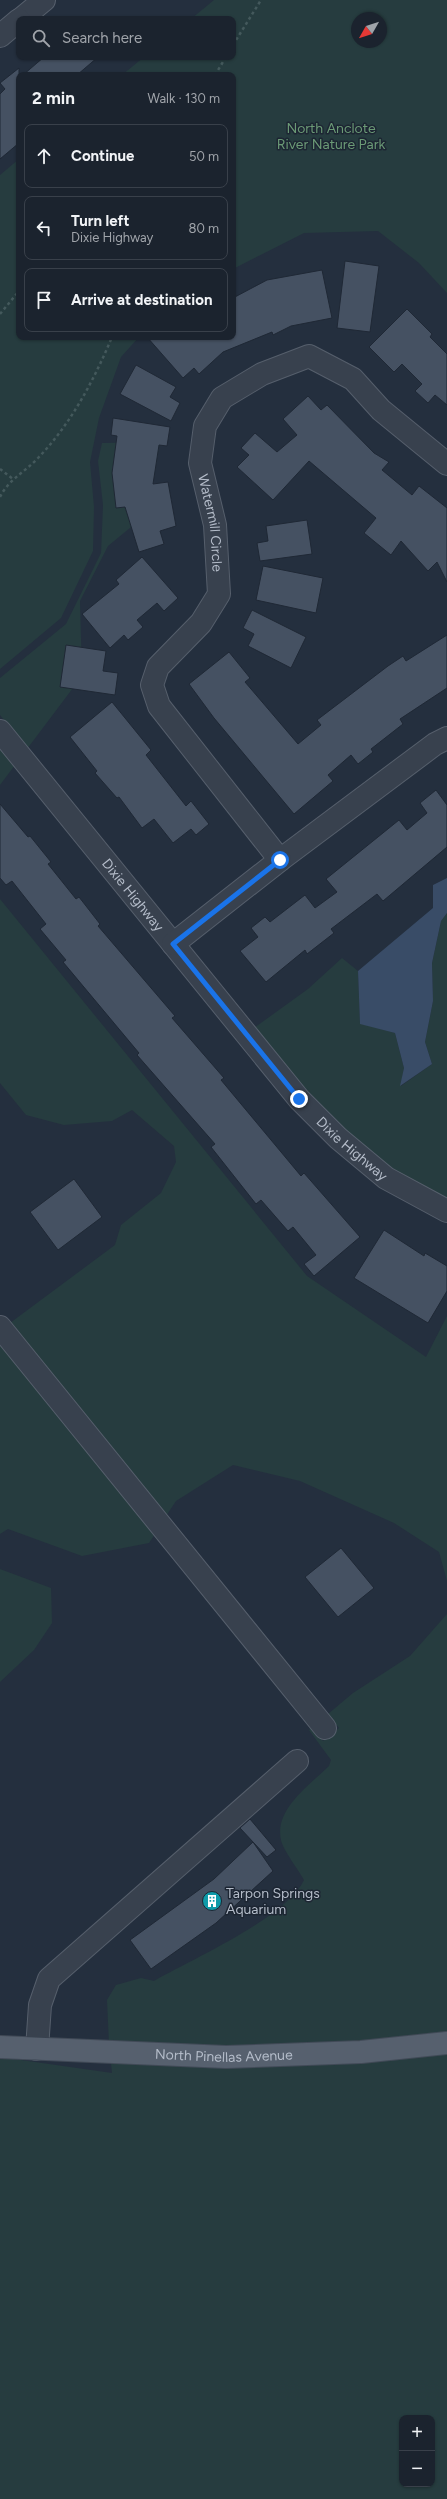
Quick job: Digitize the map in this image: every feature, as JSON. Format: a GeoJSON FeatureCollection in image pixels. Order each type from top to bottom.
{"type":"FeatureCollection","features":[{"type":"Feature","properties":{"kind":"main road","name":"North Pinellas Avenue"},"geometry":{"type":"LineString","coordinates":[[0,2047],[226,2057],[361,2052],[447,2043]]}},
{"type":"Feature","properties":{"kind":"street"},"geometry":{"type":"LineString","coordinates":[[25,16],[44,0]]}},
{"type":"Feature","properties":{"kind":"street"},"geometry":{"type":"LineString","coordinates":[[0,36],[16,23]]}},
{"type":"Feature","properties":{"kind":"street","name":"Watermill Circle"},"geometry":{"type":"LineString","coordinates":[[280,860],[160,706],[152,685],[158,668],[201,623],[219,594],[215,525],[200,463],[205,426],[222,398],[262,374],[309,356],[353,379],[381,410],[447,464]]}},
{"type":"Feature","properties":{"kind":"street","name":"Dixie Highway"},"geometry":{"type":"LineString","coordinates":[[0,731],[299,1099],[338,1138],[386,1178],[447,1211]]}},
{"type":"Feature","properties":{"kind":"street"},"geometry":{"type":"LineString","coordinates":[[173,944],[280,860],[435,744],[447,738]]}},
{"type":"Feature","properties":{"kind":"street"},"geometry":{"type":"LineString","coordinates":[[0,1327],[325,1728]]}},
{"type":"Feature","properties":{"kind":"street"},"geometry":{"type":"LineString","coordinates":[[37,2049],[40,2005],[49,1979],[297,1761]]}},
{"type":"Feature","properties":{"kind":"path"},"geometry":{"type":"LineString","coordinates":[[236,40],[261,0]]}},
{"type":"Feature","properties":{"kind":"path"},"geometry":{"type":"LineString","coordinates":[[217,72],[224,60]]}},
{"type":"Feature","properties":{"kind":"path"},"geometry":{"type":"LineString","coordinates":[[0,314],[16,295]]}},
{"type":"Feature","properties":{"kind":"path"},"geometry":{"type":"LineString","coordinates":[[0,497],[6,485],[38,458],[68,421],[101,362],[111,340]]}},
{"type":"Feature","properties":{"kind":"path"},"geometry":{"type":"LineString","coordinates":[[0,469],[13,479]]}},
{"type":"Feature","properties":{"kind":"green space","name":"North Anclote River Nature Park"},"geometry":{"type":"Polygon","coordinates":[[[214,0],[447,0],[447,293],[419,263],[378,231],[304,233],[236,267],[236,72],[126,72],[140,60],[236,60],[236,16],[195,16],[214,0]]]}},
{"type":"Feature","properties":{"kind":"green space"},"geometry":{"type":"Polygon","coordinates":[[[16,162],[16,340],[136,340],[121,357],[99,418],[90,462],[94,507],[93,551],[61,618],[0,669],[0,175],[16,162]]]}},
{"type":"Feature","properties":{"kind":"green space"},"geometry":{"type":"Polygon","coordinates":[[[160,442],[147,514],[108,546],[80,601],[82,676],[27,749],[0,715],[0,678],[66,624],[101,553],[103,505],[98,461],[102,443],[160,442]]]}},
{"type":"Feature","properties":{"kind":"green space"},"geometry":{"type":"Polygon","coordinates":[[[0,747],[15,765],[0,785],[0,747]]]}},
{"type":"Feature","properties":{"kind":"green space"},"geometry":{"type":"Polygon","coordinates":[[[0,899],[307,1276],[426,1357],[447,1316],[447,1581],[439,1552],[394,1523],[300,1481],[233,1465],[176,1501],[166,1516],[10,1323],[115,1245],[121,1225],[161,1193],[176,1162],[174,1146],[132,1110],[112,1121],[64,1125],[26,1115],[0,1083],[0,899]]]}},
{"type":"Feature","properties":{"kind":"green space"},"geometry":{"type":"Polygon","coordinates":[[[447,913],[447,1200],[396,1171],[351,1135],[317,1101],[254,1028],[308,989],[342,958],[358,971],[360,1023],[395,1033],[404,1068],[401,1086],[432,1064],[425,1042],[433,1001],[432,963],[441,921],[447,913]]]}},
{"type":"Feature","properties":{"kind":"green space"},"geometry":{"type":"Polygon","coordinates":[[[0,1343],[155,1534],[149,1543],[82,1556],[8,1529],[0,1534],[0,1343]]]}},
{"type":"Feature","properties":{"kind":"green space"},"geometry":{"type":"Polygon","coordinates":[[[0,1569],[51,1588],[52,1623],[34,1650],[0,1682],[0,1569]]]}},
{"type":"Feature","properties":{"kind":"green space"},"geometry":{"type":"Polygon","coordinates":[[[447,1614],[447,2034],[362,2042],[227,2047],[109,2044],[107,2000],[116,1985],[141,1978],[154,1981],[237,1936],[279,1908],[294,1894],[304,1880],[282,1844],[280,1829],[283,1818],[295,1798],[329,1766],[331,1760],[309,1730],[312,1727],[323,1741],[339,1728],[328,1714],[353,1693],[410,1656],[447,1614]]]}},
{"type":"Feature","properties":{"kind":"green space"},"geometry":{"type":"Polygon","coordinates":[[[447,2052],[447,2499],[0,2499],[0,2057],[112,2073],[111,2063],[447,2052]]]}},
{"type":"Feature","properties":{"kind":"water"},"geometry":{"type":"Polygon","coordinates":[[[447,878],[447,913],[441,921],[432,963],[433,1001],[425,1042],[432,1064],[400,1086],[404,1068],[395,1033],[360,1024],[358,971],[433,908],[433,885],[447,878]]]}},
{"type":"Feature","properties":{"kind":"building"},"geometry":{"type":"Polygon","coordinates":[[[40,60],[94,60],[80,72],[26,72],[40,60]]]}},
{"type":"Feature","properties":{"kind":"building"},"geometry":{"type":"Polygon","coordinates":[[[19,68],[19,72],[16,72],[16,146],[0,159],[0,94],[5,89],[0,83],[19,68]]]}},
{"type":"Feature","properties":{"kind":"building"},"geometry":{"type":"Polygon","coordinates":[[[345,261],[379,266],[370,332],[337,328],[345,261]]]}},
{"type":"Feature","properties":{"kind":"building"},"geometry":{"type":"Polygon","coordinates":[[[322,270],[332,318],[291,326],[273,335],[272,332],[223,352],[199,374],[194,368],[183,378],[150,340],[236,340],[236,296],[267,280],[322,270]]]}},
{"type":"Feature","properties":{"kind":"building"},"geometry":{"type":"Polygon","coordinates":[[[407,309],[432,334],[430,337],[447,354],[447,405],[435,395],[428,403],[415,391],[422,384],[402,364],[394,372],[369,347],[407,309]]]}},
{"type":"Feature","properties":{"kind":"building"},"geometry":{"type":"Polygon","coordinates":[[[136,365],[176,387],[170,397],[180,403],[171,421],[120,394],[136,365]]]}},
{"type":"Feature","properties":{"kind":"building"},"geometry":{"type":"Polygon","coordinates":[[[308,396],[321,410],[327,405],[374,453],[389,462],[382,470],[412,495],[419,486],[447,508],[447,582],[437,562],[428,571],[401,541],[391,555],[364,533],[376,518],[309,461],[273,500],[237,467],[249,455],[241,448],[255,433],[277,452],[297,435],[283,419],[308,396]]]}},
{"type":"Feature","properties":{"kind":"building"},"geometry":{"type":"Polygon","coordinates":[[[113,418],[170,427],[167,446],[159,445],[153,484],[168,482],[176,526],[160,531],[164,544],[139,552],[125,507],[116,508],[112,473],[117,436],[111,435],[113,418]]]}},
{"type":"Feature","properties":{"kind":"building"},"geometry":{"type":"Polygon","coordinates":[[[307,520],[312,554],[260,561],[257,543],[268,541],[266,526],[307,520]]]}},
{"type":"Feature","properties":{"kind":"building"},"geometry":{"type":"Polygon","coordinates":[[[142,557],[178,598],[164,611],[157,603],[137,620],[143,627],[128,640],[124,635],[110,648],[82,614],[119,584],[116,580],[142,557]]]}},
{"type":"Feature","properties":{"kind":"building"},"geometry":{"type":"Polygon","coordinates":[[[263,566],[323,578],[316,613],[256,600],[263,566]]]}},
{"type":"Feature","properties":{"kind":"building"},"geometry":{"type":"Polygon","coordinates":[[[252,610],[306,637],[291,668],[248,646],[254,634],[243,628],[252,610]]]}},
{"type":"Feature","properties":{"kind":"building"},"geometry":{"type":"Polygon","coordinates":[[[447,635],[447,688],[400,719],[403,724],[371,749],[373,752],[358,764],[351,755],[328,775],[333,781],[294,814],[214,718],[189,684],[229,652],[250,678],[245,682],[298,744],[321,725],[317,720],[388,666],[403,656],[406,661],[447,635]]]}},
{"type":"Feature","properties":{"kind":"building"},"geometry":{"type":"Polygon","coordinates":[[[66,645],[106,651],[103,671],[118,673],[115,695],[60,687],[66,645]]]}},
{"type":"Feature","properties":{"kind":"building"},"geometry":{"type":"Polygon","coordinates":[[[112,702],[151,750],[146,755],[186,806],[191,801],[209,824],[196,835],[191,829],[173,843],[154,819],[142,828],[119,797],[117,798],[95,773],[97,771],[70,737],[112,702]]]}},
{"type":"Feature","properties":{"kind":"building"},"geometry":{"type":"Polygon","coordinates":[[[436,790],[447,805],[447,847],[383,901],[377,894],[331,929],[334,933],[307,954],[305,950],[266,982],[240,951],[258,937],[251,928],[265,917],[270,922],[305,895],[315,908],[337,892],[326,879],[399,820],[407,830],[427,813],[420,803],[436,790]]]}},
{"type":"Feature","properties":{"kind":"building"},"geometry":{"type":"Polygon","coordinates":[[[0,804],[28,837],[30,836],[51,862],[48,864],[76,899],[79,897],[100,924],[98,926],[175,1016],[172,1018],[224,1078],[221,1080],[301,1176],[304,1173],[360,1237],[314,1276],[304,1264],[316,1255],[293,1227],[288,1231],[261,1200],[256,1204],[211,1147],[215,1144],[137,1055],[139,1053],[63,962],[66,960],[40,929],[46,924],[12,881],[6,885],[0,878],[0,804]]]}},
{"type":"Feature","properties":{"kind":"building"},"geometry":{"type":"Polygon","coordinates":[[[74,1179],[102,1217],[58,1250],[30,1212],[74,1179]]]}},
{"type":"Feature","properties":{"kind":"building"},"geometry":{"type":"Polygon","coordinates":[[[384,1230],[424,1256],[425,1253],[447,1266],[447,1291],[428,1323],[354,1278],[384,1230]]]}},
{"type":"Feature","properties":{"kind":"building"},"geometry":{"type":"Polygon","coordinates":[[[341,1548],[374,1588],[338,1617],[305,1577],[341,1548]]]}},
{"type":"Feature","properties":{"kind":"building"},"geometry":{"type":"Polygon","coordinates":[[[250,1819],[276,1850],[267,1857],[240,1828],[250,1819]]]}},
{"type":"Feature","properties":{"kind":"building","name":"Tarpon Springs Aquarium"},"geometry":{"type":"Polygon","coordinates":[[[253,1842],[273,1871],[216,1923],[151,1969],[130,1940],[214,1879],[253,1842]]]}},
{"type":"Feature","properties":{"kind":"place","name":"Tarpon Springs Aquarium"},"geometry":{"type":"Point","coordinates":[212,1901]}},
{"type":"Feature","properties":{"kind":"route"},"geometry":{"type":"LineString","coordinates":[[280,860],[173,944],[299,1099]]}}]}
